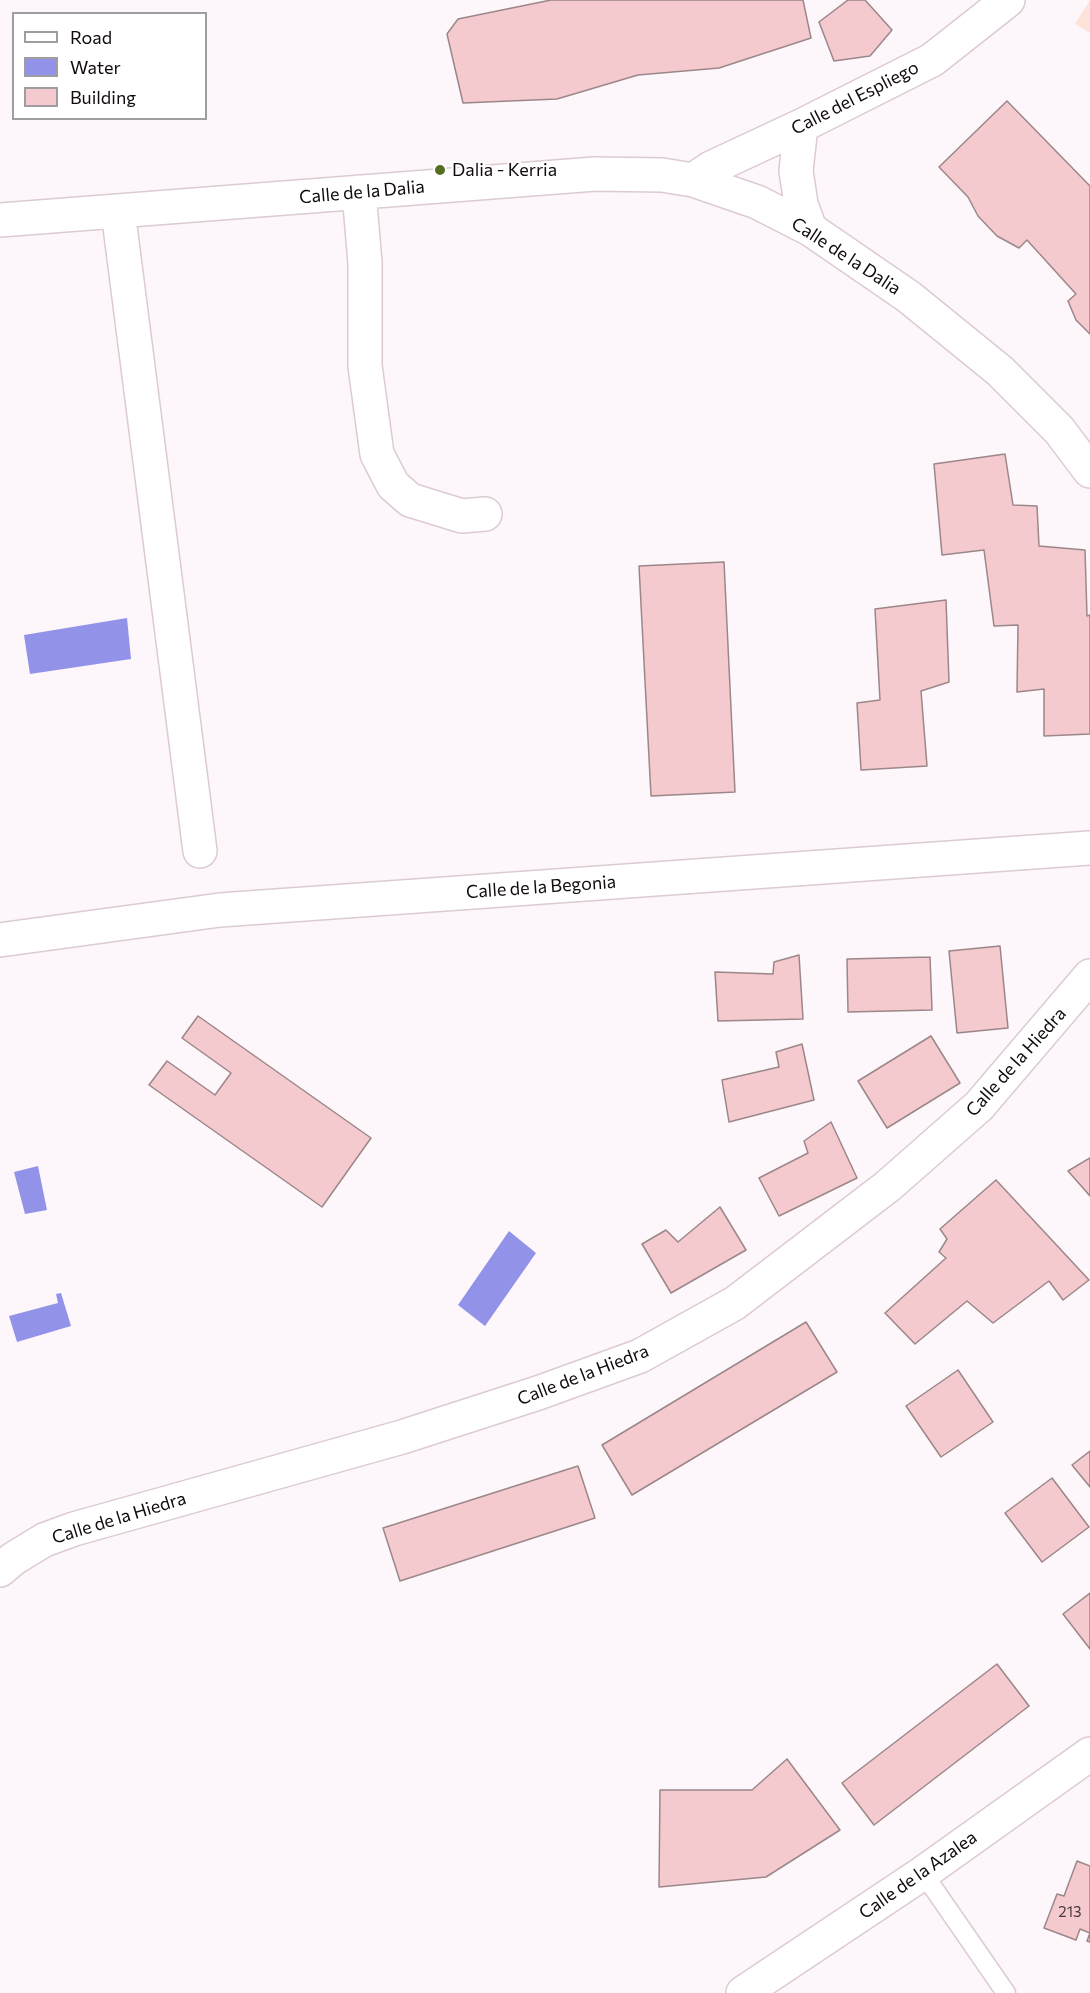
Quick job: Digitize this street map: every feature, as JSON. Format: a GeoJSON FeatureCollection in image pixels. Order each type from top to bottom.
{"type":"FeatureCollection","features":[{"type":"Feature","properties":{"kind":"street","name":"Calle del Espliego"},"geometry":{"type":"LineString","coordinates":[[693,180],[746,150],[801,126],[932,60],[1008,0]]}},
{"type":"Feature","properties":{"kind":"street"},"geometry":{"type":"LineString","coordinates":[[801,126],[796,171],[801,204],[810,229]]}},
{"type":"Feature","properties":{"kind":"street","name":"Calle de la Dalia"},"geometry":{"type":"LineString","coordinates":[[0,220],[595,174],[662,175],[693,180],[757,202],[810,229],[909,297],[1000,371],[1059,430],[1090,471]]}},
{"type":"Feature","properties":{"kind":"street"},"geometry":{"type":"LineString","coordinates":[[359,192],[365,263],[364,366],[376,454],[393,485],[410,500],[462,516],[485,514]]}},
{"type":"Feature","properties":{"kind":"street"},"geometry":{"type":"LineString","coordinates":[[118,211],[200,851]]}},
{"type":"Feature","properties":{"kind":"street","name":"Calle de la Begonia"},"geometry":{"type":"LineString","coordinates":[[0,940],[220,910],[1088,847]]}},
{"type":"Feature","properties":{"kind":"street","name":"Calle de la Hiedra"},"geometry":{"type":"LineString","coordinates":[[0,1570],[44,1540],[74,1529],[402,1437],[538,1393],[640,1356],[735,1302],[888,1186],[980,1106],[1090,976]]}},
{"type":"Feature","properties":{"kind":"street","name":"Calle de la Azalea"},"geometry":{"type":"LineString","coordinates":[[743,1993],[923,1873],[1090,1754]]}},
{"type":"Feature","properties":{"kind":"lane"},"geometry":{"type":"LineString","coordinates":[[923,1873],[1006,1993]]}},
{"type":"Feature","properties":{"kind":"shaded area"},"geometry":{"type":"Polygon","coordinates":[[[1090,0],[1090,33],[1075,24],[1090,0]]]}},
{"type":"Feature","properties":{"kind":"water"},"geometry":{"type":"Polygon","coordinates":[[[127,618],[131,659],[30,674],[24,635],[127,618]]]}},
{"type":"Feature","properties":{"kind":"water"},"geometry":{"type":"Polygon","coordinates":[[[38,1166],[47,1210],[25,1214],[14,1172],[38,1166]]]}},
{"type":"Feature","properties":{"kind":"water"},"geometry":{"type":"Polygon","coordinates":[[[509,1231],[536,1253],[485,1326],[458,1305],[509,1231]]]}},
{"type":"Feature","properties":{"kind":"water"},"geometry":{"type":"Polygon","coordinates":[[[61,1293],[71,1326],[17,1342],[9,1316],[58,1303],[56,1294],[61,1293]]]}},
{"type":"Feature","properties":{"kind":"building"},"geometry":{"type":"Polygon","coordinates":[[[551,0],[803,0],[811,38],[719,68],[638,75],[557,99],[463,103],[447,34],[458,19],[551,0]]]}},
{"type":"Feature","properties":{"kind":"building"},"geometry":{"type":"Polygon","coordinates":[[[848,0],[865,0],[892,30],[870,56],[834,61],[819,22],[848,0]]]}},
{"type":"Feature","properties":{"kind":"building"},"geometry":{"type":"Polygon","coordinates":[[[1007,101],[1090,186],[1090,334],[1076,320],[1068,301],[1076,294],[1027,240],[1019,248],[997,236],[978,216],[968,197],[939,167],[1007,101]]]}},
{"type":"Feature","properties":{"kind":"building"},"geometry":{"type":"Polygon","coordinates":[[[1005,454],[1013,505],[1037,506],[1039,546],[1085,550],[1087,616],[1090,615],[1090,734],[1044,736],[1044,689],[1017,692],[1018,625],[994,626],[984,550],[942,555],[934,464],[1005,454]]]}},
{"type":"Feature","properties":{"kind":"building"},"geometry":{"type":"Polygon","coordinates":[[[724,562],[735,792],[651,796],[639,566],[724,562]]]}},
{"type":"Feature","properties":{"kind":"building"},"geometry":{"type":"Polygon","coordinates":[[[946,600],[949,682],[921,691],[927,766],[861,770],[857,703],[880,700],[875,609],[946,600]]]}},
{"type":"Feature","properties":{"kind":"building"},"geometry":{"type":"Polygon","coordinates":[[[1000,946],[1008,1028],[957,1033],[949,951],[1000,946]]]}},
{"type":"Feature","properties":{"kind":"building"},"geometry":{"type":"Polygon","coordinates":[[[799,955],[803,1019],[718,1021],[715,972],[773,974],[774,962],[799,955]]]}},
{"type":"Feature","properties":{"kind":"building"},"geometry":{"type":"Polygon","coordinates":[[[930,957],[932,1010],[848,1012],[847,959],[930,957]]]}},
{"type":"Feature","properties":{"kind":"building"},"geometry":{"type":"Polygon","coordinates":[[[198,1016],[371,1138],[322,1207],[149,1085],[167,1061],[215,1095],[231,1073],[182,1038],[198,1016]]]}},
{"type":"Feature","properties":{"kind":"building"},"geometry":{"type":"Polygon","coordinates":[[[931,1036],[960,1083],[887,1128],[858,1081],[931,1036]]]}},
{"type":"Feature","properties":{"kind":"building"},"geometry":{"type":"Polygon","coordinates":[[[802,1044],[814,1100],[729,1122],[722,1080],[779,1067],[776,1052],[802,1044]]]}},
{"type":"Feature","properties":{"kind":"building"},"geometry":{"type":"Polygon","coordinates":[[[831,1122],[857,1178],[779,1216],[759,1178],[808,1153],[804,1141],[831,1122]]]}},
{"type":"Feature","properties":{"kind":"building"},"geometry":{"type":"Polygon","coordinates":[[[1090,1158],[1090,1196],[1068,1171],[1090,1158]]]}},
{"type":"Feature","properties":{"kind":"building"},"geometry":{"type":"Polygon","coordinates":[[[996,1180],[1089,1280],[1063,1300],[1049,1281],[993,1323],[967,1301],[915,1344],[885,1313],[946,1258],[939,1252],[947,1239],[940,1229],[996,1180]]]}},
{"type":"Feature","properties":{"kind":"building"},"geometry":{"type":"Polygon","coordinates":[[[720,1207],[746,1250],[671,1293],[642,1244],[666,1230],[678,1242],[720,1207]]]}},
{"type":"Feature","properties":{"kind":"building"},"geometry":{"type":"Polygon","coordinates":[[[806,1322],[837,1372],[632,1495],[602,1445],[806,1322]]]}},
{"type":"Feature","properties":{"kind":"building"},"geometry":{"type":"Polygon","coordinates":[[[958,1370],[993,1422],[941,1457],[906,1406],[958,1370]]]}},
{"type":"Feature","properties":{"kind":"building"},"geometry":{"type":"Polygon","coordinates":[[[1090,1451],[1090,1487],[1072,1465],[1090,1451]]]}},
{"type":"Feature","properties":{"kind":"building"},"geometry":{"type":"Polygon","coordinates":[[[578,1466],[595,1518],[400,1581],[383,1528],[578,1466]]]}},
{"type":"Feature","properties":{"kind":"building"},"geometry":{"type":"Polygon","coordinates":[[[1052,1478],[1089,1527],[1042,1562],[1005,1513],[1052,1478]]]}},
{"type":"Feature","properties":{"kind":"building"},"geometry":{"type":"Polygon","coordinates":[[[1090,1593],[1090,1649],[1063,1614],[1090,1593]]]}},
{"type":"Feature","properties":{"kind":"building"},"geometry":{"type":"Polygon","coordinates":[[[997,1664],[1029,1706],[874,1825],[842,1783],[997,1664]]]}},
{"type":"Feature","properties":{"kind":"building"},"geometry":{"type":"Polygon","coordinates":[[[787,1759],[840,1830],[766,1877],[659,1887],[660,1790],[752,1790],[787,1759]]]}},
{"type":"Feature","properties":{"kind":"building"},"geometry":{"type":"Polygon","coordinates":[[[1077,1861],[1090,1866],[1090,1933],[1080,1929],[1076,1940],[1044,1928],[1057,1894],[1064,1896],[1077,1861]]]}},
{"type":"Feature","properties":{"kind":"place","name":"Dalia - Kerria"},"geometry":{"type":"Point","coordinates":[440,170]}}]}
